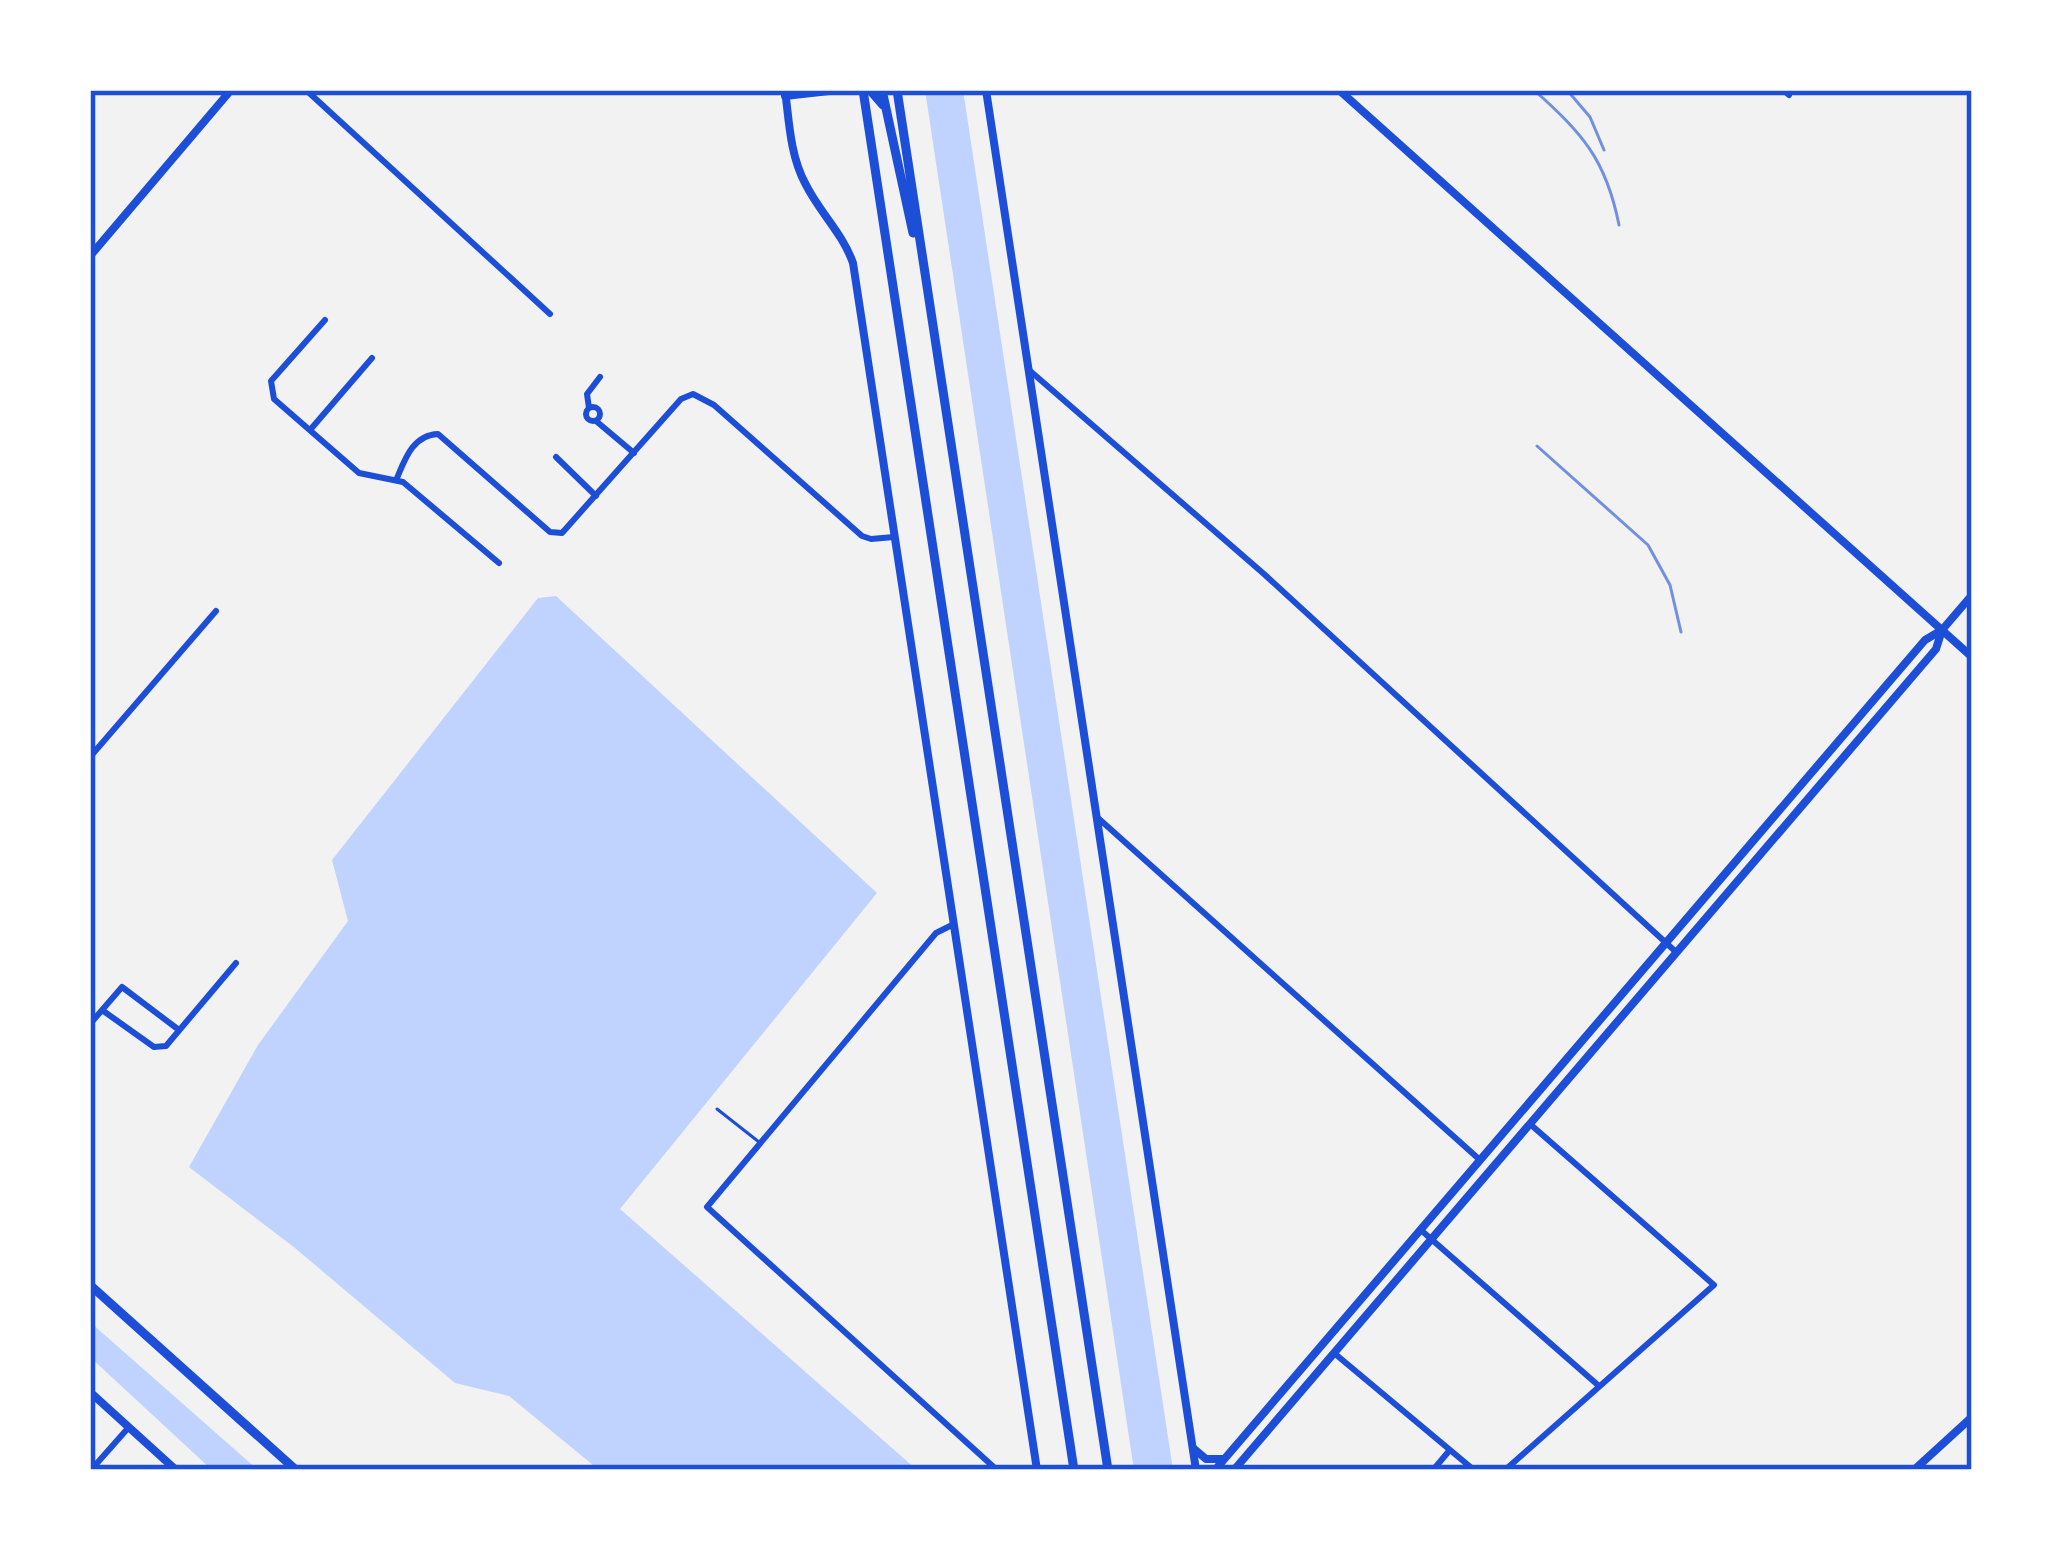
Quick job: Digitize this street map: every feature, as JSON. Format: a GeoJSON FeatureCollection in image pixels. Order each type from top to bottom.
{"type":"FeatureCollection","features":[{"type":"Feature","properties":{"kind":"main road"},"geometry":{"type":"LineString","coordinates":[[866,90],[880,98],[885,110]]}},
{"type":"Feature","properties":{"kind":"main road"},"geometry":{"type":"LineString","coordinates":[[866,90],[1074,1470]]}},
{"type":"Feature","properties":{"kind":"main road"},"geometry":{"type":"LineString","coordinates":[[882,90],[925,286]]}},
{"type":"Feature","properties":{"kind":"main road"},"geometry":{"type":"LineString","coordinates":[[897,90],[1108,1470]]}},
{"type":"Feature","properties":{"kind":"main road"},"geometry":{"type":"LineString","coordinates":[[90,1285],[296,1470]]}},
{"type":"Feature","properties":{"kind":"street"},"geometry":{"type":"LineString","coordinates":[[90,256],[231,90]]}},
{"type":"Feature","properties":{"kind":"street"},"geometry":{"type":"LineString","coordinates":[[838,90],[785,93],[800,172],[841,234],[853,263],[1037,1470]]}},
{"type":"Feature","properties":{"kind":"street"},"geometry":{"type":"LineString","coordinates":[[986,90],[1196,1470]]}},
{"type":"Feature","properties":{"kind":"street"},"geometry":{"type":"LineString","coordinates":[[1339,90],[1972,656]]}},
{"type":"Feature","properties":{"kind":"street"},"geometry":{"type":"LineString","coordinates":[[311,92],[550,314]]}},
{"type":"Feature","properties":{"kind":"street"},"geometry":{"type":"LineString","coordinates":[[325,320],[271,381],[269,391],[277,403],[359,473],[397,478],[499,563]]}},
{"type":"Feature","properties":{"kind":"street"},"geometry":{"type":"LineString","coordinates":[[310,430],[372,358]]}},
{"type":"Feature","properties":{"kind":"street"},"geometry":{"type":"LineString","coordinates":[[1026,368],[1264,574],[1676,952]]}},
{"type":"Feature","properties":{"kind":"street"},"geometry":{"type":"LineString","coordinates":[[600,377],[586,398],[586,417],[634,453]]}},
{"type":"Feature","properties":{"kind":"street"},"geometry":{"type":"LineString","coordinates":[[397,478],[415,445],[425,436],[438,434],[556,534],[571,527],[681,399],[693,394],[708,400],[864,537],[896,537]]}},
{"type":"Feature","properties":{"kind":"street"},"geometry":{"type":"LineString","coordinates":[[556,457],[597,497]]}},
{"type":"Feature","properties":{"kind":"street"},"geometry":{"type":"LineString","coordinates":[[1215,1470],[1924,640],[1942,630],[1972,595]]}},
{"type":"Feature","properties":{"kind":"street"},"geometry":{"type":"LineString","coordinates":[[90,757],[217,611]]}},
{"type":"Feature","properties":{"kind":"street"},"geometry":{"type":"LineString","coordinates":[[1234,1470],[1936,649],[1942,630]]}},
{"type":"Feature","properties":{"kind":"street"},"geometry":{"type":"LineString","coordinates":[[1098,818],[1480,1160]]}},
{"type":"Feature","properties":{"kind":"street"},"geometry":{"type":"LineString","coordinates":[[955,923],[937,933],[707,1207],[997,1470]]}},
{"type":"Feature","properties":{"kind":"street"},"geometry":{"type":"LineString","coordinates":[[102,1010],[154,1048],[166,1046],[236,963]]}},
{"type":"Feature","properties":{"kind":"street"},"geometry":{"type":"LineString","coordinates":[[90,1024],[122,987],[179,1030]]}},
{"type":"Feature","properties":{"kind":"street"},"geometry":{"type":"LineString","coordinates":[[1505,1470],[1714,1286],[1530,1124]]}},
{"type":"Feature","properties":{"kind":"street"},"geometry":{"type":"LineString","coordinates":[[1420,1230],[1600,1386]]}},
{"type":"Feature","properties":{"kind":"street"},"geometry":{"type":"LineString","coordinates":[[1334,1353],[1474,1470]]}},
{"type":"Feature","properties":{"kind":"street"},"geometry":{"type":"LineString","coordinates":[[90,1392],[176,1470]]}},
{"type":"Feature","properties":{"kind":"street"},"geometry":{"type":"LineString","coordinates":[[1914,1470],[1972,1417]]}},
{"type":"Feature","properties":{"kind":"street"},"geometry":{"type":"LineString","coordinates":[[91,1470],[129,1427]]}},
{"type":"Feature","properties":{"kind":"street"},"geometry":{"type":"LineString","coordinates":[[1192,1448],[1207,1460],[1224,1459]]}},
{"type":"Feature","properties":{"kind":"street"},"geometry":{"type":"LineString","coordinates":[[1433,1470],[1449,1451]]}},
{"type":"Feature","properties":{"kind":"lane"},"geometry":{"type":"LineString","coordinates":[[717,1108],[760,1143]]}},
{"type":"Feature","properties":{"kind":"water"},"geometry":{"type":"Polygon","coordinates":[[[925,90],[963,90],[1173,1470],[1134,1470],[925,90]]]}},
{"type":"Feature","properties":{"kind":"water"},"geometry":{"type":"Polygon","coordinates":[[[556,596],[877,893],[620,1209],[917,1470],[599,1470],[509,1396],[455,1383],[295,1248],[189,1167],[258,1045],[348,921],[332,860],[538,598],[556,596]]]}},
{"type":"Feature","properties":{"kind":"water"},"geometry":{"type":"Polygon","coordinates":[[[90,1322],[258,1470],[212,1470],[90,1357],[90,1322]]]}},
{"type":"Feature","properties":{"kind":"railway"},"geometry":{"type":"LineString","coordinates":[[1534,90],[1590,149],[1607,182],[1619,225]]}},
{"type":"Feature","properties":{"kind":"railway"},"geometry":{"type":"LineString","coordinates":[[1567,90],[1590,117],[1604,150]]}},
{"type":"Feature","properties":{"kind":"railway"},"geometry":{"type":"LineString","coordinates":[[1537,446],[1648,545],[1670,585],[1681,632]]}}]}
